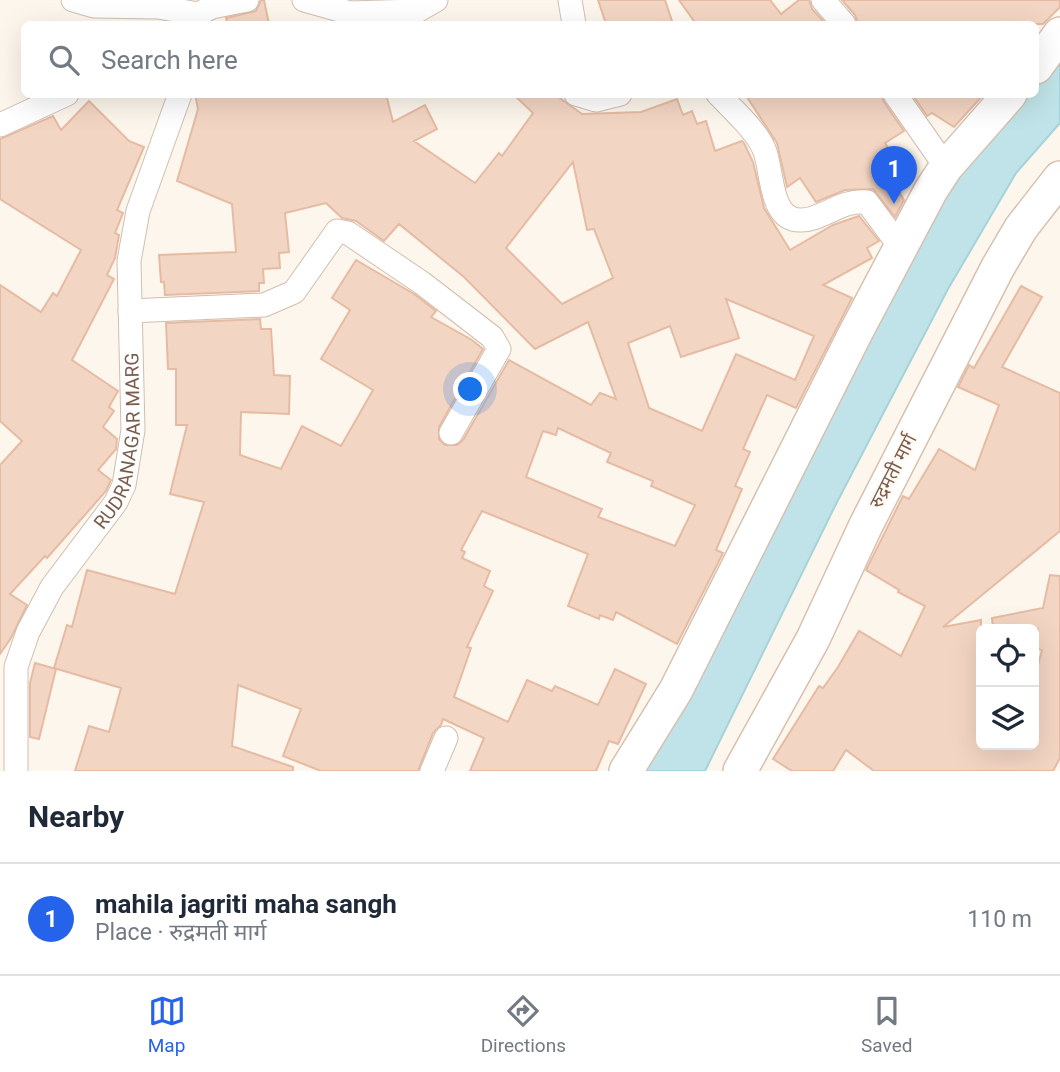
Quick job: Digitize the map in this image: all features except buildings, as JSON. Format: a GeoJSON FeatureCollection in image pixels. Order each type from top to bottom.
{"type":"FeatureCollection","features":[{"type":"Feature","properties":{"kind":"street"},"geometry":{"type":"LineString","coordinates":[[73,0],[94,6],[158,7],[196,19],[212,7],[247,0]]}},
{"type":"Feature","properties":{"kind":"street"},"geometry":{"type":"LineString","coordinates":[[304,0],[350,13],[417,11],[436,0]]}},
{"type":"Feature","properties":{"kind":"street"},"geometry":{"type":"LineString","coordinates":[[570,0],[574,21]]}},
{"type":"Feature","properties":{"kind":"street"},"geometry":{"type":"LineString","coordinates":[[823,0],[841,21]]}},
{"type":"Feature","properties":{"kind":"street"},"geometry":{"type":"LineString","coordinates":[[1039,62],[1060,34]]}},
{"type":"Feature","properties":{"kind":"street"},"geometry":{"type":"LineString","coordinates":[[0,125],[58,98]]}},
{"type":"Feature","properties":{"kind":"street","name":"RUDRANAGAR MARG"},"geometry":{"type":"LineString","coordinates":[[16,771],[8,661],[28,632],[52,587],[116,502],[124,485],[134,430],[129,261],[138,211],[179,98]]}},
{"type":"Feature","properties":{"kind":"street"},"geometry":{"type":"LineString","coordinates":[[721,98],[764,148],[779,208],[789,219],[803,221],[855,201],[867,202],[901,248]]}},
{"type":"Feature","properties":{"kind":"street"},"geometry":{"type":"LineString","coordinates":[[898,98],[946,167]]}},
{"type":"Feature","properties":{"kind":"street"},"geometry":{"type":"LineString","coordinates":[[626,771],[676,690],[901,248],[946,167],[1006,98]]}},
{"type":"Feature","properties":{"kind":"street","name":"रुद्रमती मार्ग"},"geometry":{"type":"LineString","coordinates":[[740,771],[813,639],[866,524],[998,267],[1021,228],[1060,178]]}},
{"type":"Feature","properties":{"kind":"street"},"geometry":{"type":"LineString","coordinates":[[131,311],[264,305],[294,292],[337,231],[348,233],[492,337],[499,349],[451,433]]}},
{"type":"Feature","properties":{"kind":"street"},"geometry":{"type":"LineString","coordinates":[[432,771],[446,738]]}},
{"type":"Feature","properties":{"kind":"water"},"geometry":{"type":"Polygon","coordinates":[[[1060,58],[1060,123],[1016,173],[948,289],[835,506],[705,771],[641,771],[944,197],[987,140],[1027,98],[1039,98],[1039,84],[1060,58]]]}},
{"type":"Feature","properties":{"kind":"place","name":"mahila jagriti maha sangh"},"geometry":{"type":"Point","coordinates":[894,204]}}]}
